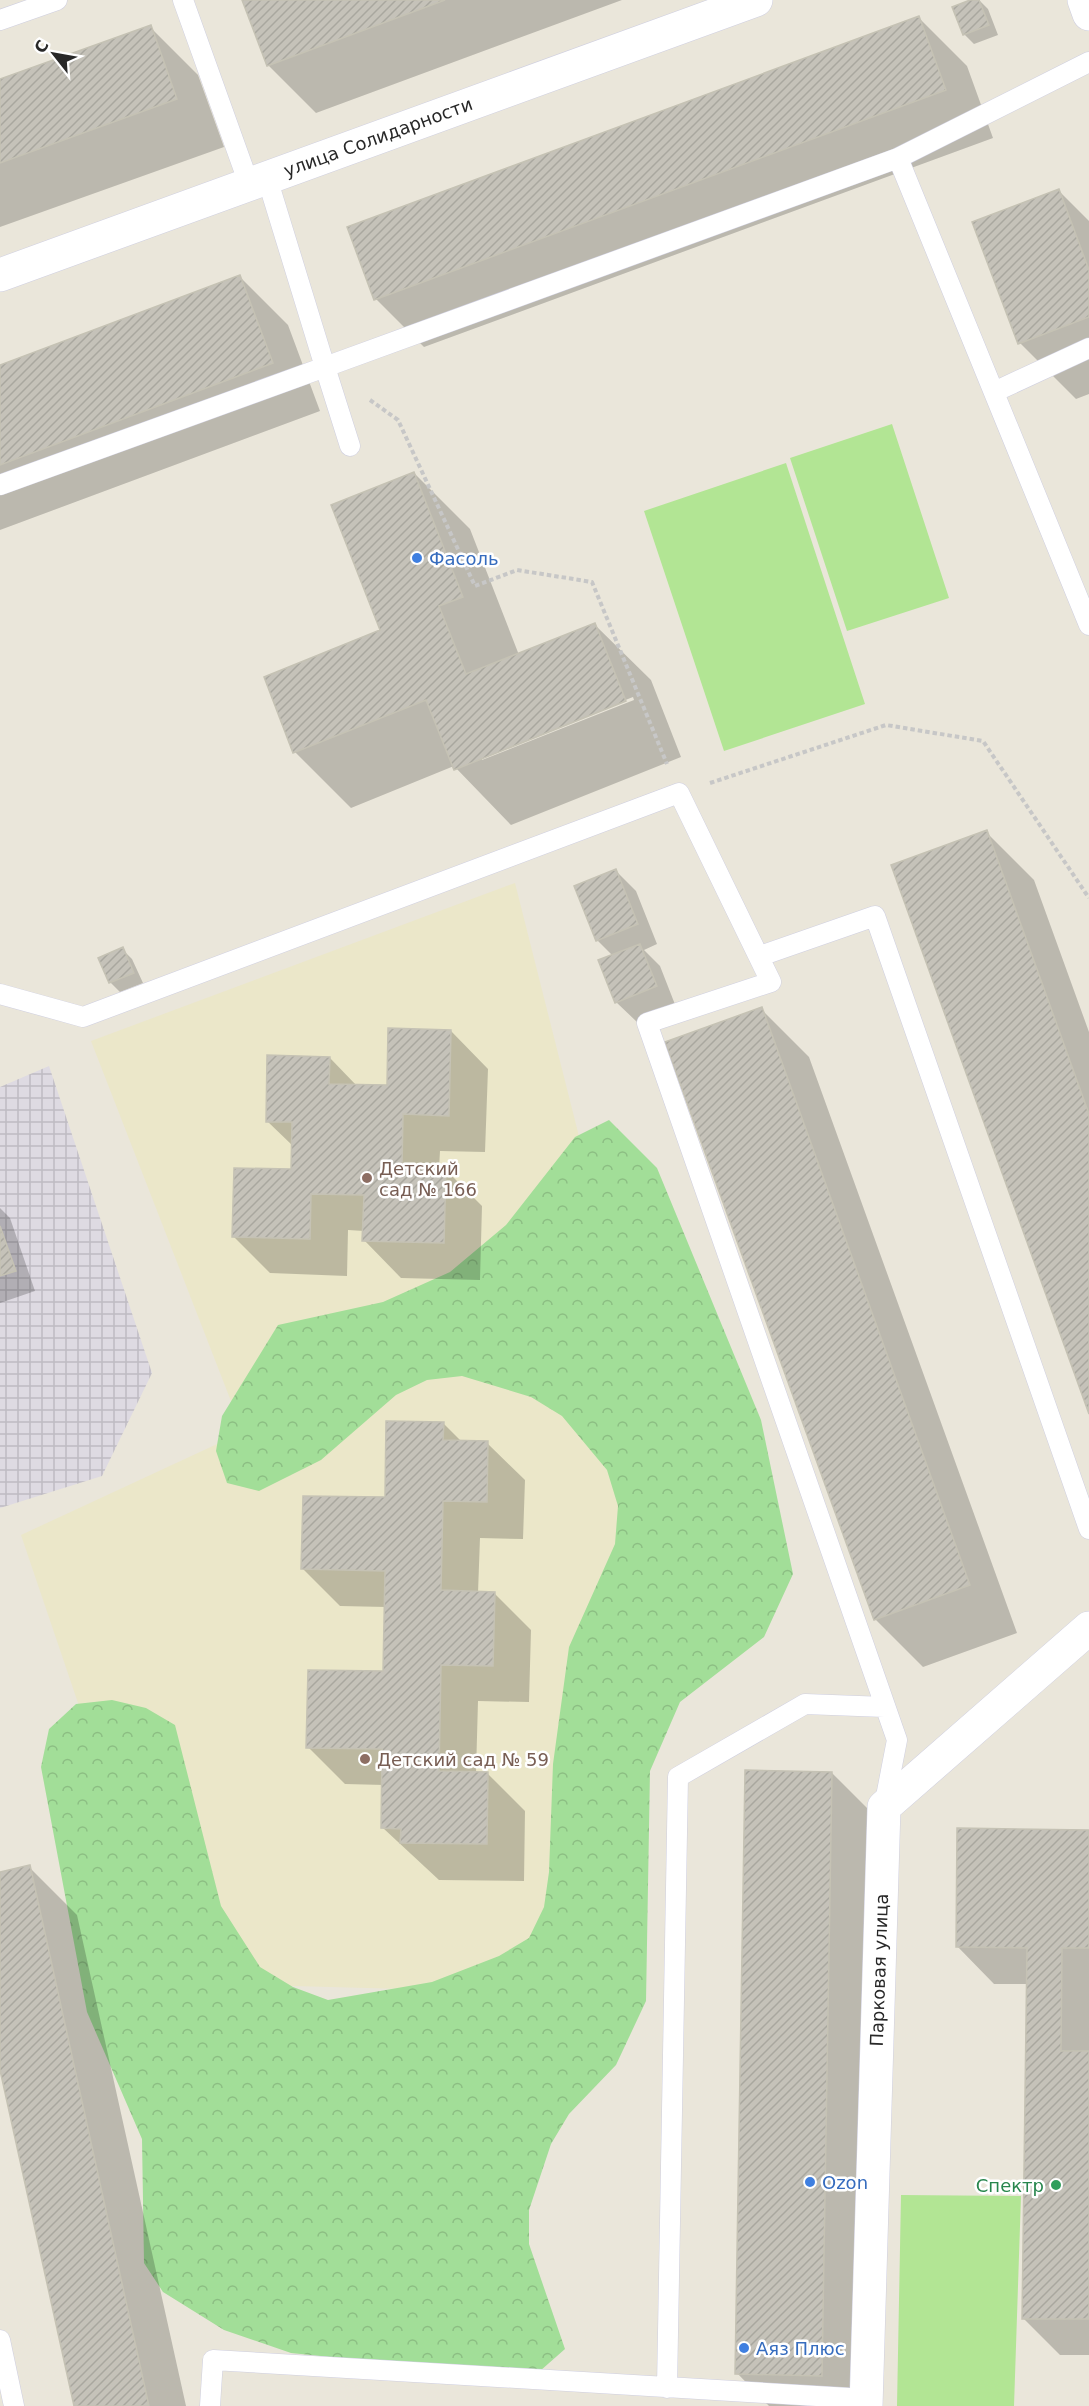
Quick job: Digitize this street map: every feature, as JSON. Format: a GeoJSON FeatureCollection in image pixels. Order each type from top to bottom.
{"type":"FeatureCollection","features":[{"type":"Feature","properties":{"kind":"street","name":"улица Солидарности"},"geometry":{"type":"LineString","coordinates":[[0,275],[756,0]]}},
{"type":"Feature","properties":{"kind":"street"},"geometry":{"type":"LineString","coordinates":[[1084,0],[1089,14]]}},
{"type":"Feature","properties":{"kind":"street"},"geometry":{"type":"LineString","coordinates":[[884,1807],[1089,1628]]}},
{"type":"Feature","properties":{"kind":"street","name":"Парковая улица"},"geometry":{"type":"LineString","coordinates":[[866,2403],[884,1807]]}},
{"type":"Feature","properties":{"kind":"lane"},"geometry":{"type":"LineString","coordinates":[[0,20],[57,0]]}},
{"type":"Feature","properties":{"kind":"lane"},"geometry":{"type":"LineString","coordinates":[[183,0],[258,181],[325,367],[350,446]]}},
{"type":"Feature","properties":{"kind":"lane"},"geometry":{"type":"LineString","coordinates":[[0,485],[898,158],[1089,62]]}},
{"type":"Feature","properties":{"kind":"lane"},"geometry":{"type":"LineString","coordinates":[[898,158],[1089,625]]}},
{"type":"Feature","properties":{"kind":"lane"},"geometry":{"type":"LineString","coordinates":[[994,392],[1089,348]]}},
{"type":"Feature","properties":{"kind":"lane"},"geometry":{"type":"LineString","coordinates":[[0,994],[83,1017],[679,793],[771,982],[647,1023],[897,1740],[884,1807]]}},
{"type":"Feature","properties":{"kind":"lane"},"geometry":{"type":"LineString","coordinates":[[760,956],[875,916],[1089,1529]]}},
{"type":"Feature","properties":{"kind":"lane"},"geometry":{"type":"LineString","coordinates":[[667,2388],[678,1777],[805,1704],[885,1707]]}},
{"type":"Feature","properties":{"kind":"lane"},"geometry":{"type":"LineString","coordinates":[[0,2340],[14,2406]]}},
{"type":"Feature","properties":{"kind":"lane"},"geometry":{"type":"LineString","coordinates":[[210,2406],[213,2360],[667,2388],[866,2403]]}},
{"type":"Feature","properties":{"kind":"path"},"geometry":{"type":"LineString","coordinates":[[325,367],[398,420],[475,586],[517,570],[592,582],[679,793],[886,725],[983,741],[1089,898]]}},
{"type":"Feature","properties":{"kind":"shaded area","name":"Детский сад № 59"},"geometry":{"type":"Polygon","coordinates":[[[515,883],[635,1358],[633,1995],[173,1983],[21,1535],[243,1432],[91,1041],[515,883]]]}},
{"type":"Feature","properties":{"kind":"shaded area"},"geometry":{"type":"Polygon","coordinates":[[[49,1066],[152,1373],[102,1476],[0,1508],[0,1087],[49,1066]]]}},
{"type":"Feature","properties":{"kind":"green space"},"geometry":{"type":"Polygon","coordinates":[[[892,424],[949,598],[847,631],[790,458],[892,424]]]}},
{"type":"Feature","properties":{"kind":"green space"},"geometry":{"type":"Polygon","coordinates":[[[786,463],[865,704],[724,751],[644,511],[786,463]]]}},
{"type":"Feature","properties":{"kind":"green space"},"geometry":{"type":"Polygon","coordinates":[[[609,1120],[657,1168],[761,1420],[793,1574],[764,1637],[680,1702],[650,1771],[646,2001],[616,2065],[569,2114],[551,2144],[529,2210],[529,2244],[565,2349],[540,2371],[504,2375],[291,2353],[224,2330],[163,2292],[144,2263],[142,2139],[87,2012],[41,1767],[49,1729],[76,1704],[112,1700],[146,1708],[175,1725],[221,1906],[260,1967],[293,1987],[328,2000],[432,1982],[499,1956],[529,1938],[544,1907],[549,1872],[553,1764],[569,1647],[615,1544],[618,1506],[607,1470],[562,1416],[531,1397],[462,1376],[427,1380],[396,1395],[321,1460],[259,1491],[227,1483],[216,1451],[222,1416],[278,1325],[383,1302],[450,1272],[506,1225],[575,1137],[609,1120]]]}},
{"type":"Feature","properties":{"kind":"green space"},"geometry":{"type":"Polygon","coordinates":[[[901,2195],[1021,2196],[1014,2406],[897,2406],[901,2195]]]}},
{"type":"Feature","properties":{"kind":"building"},"geometry":{"type":"Polygon","coordinates":[[[242,0],[445,0],[267,66],[242,0]]]}},
{"type":"Feature","properties":{"kind":"building"},"geometry":{"type":"Polygon","coordinates":[[[970,0],[979,0],[989,25],[963,35],[952,7],[970,0]]]}},
{"type":"Feature","properties":{"kind":"building"},"geometry":{"type":"Polygon","coordinates":[[[919,16],[946,90],[374,300],[347,227],[919,16]]]}},
{"type":"Feature","properties":{"kind":"building"},"geometry":{"type":"Polygon","coordinates":[[[151,25],[177,99],[0,163],[0,79],[151,25]]]}},
{"type":"Feature","properties":{"kind":"building"},"geometry":{"type":"Polygon","coordinates":[[[1059,189],[1089,270],[1089,317],[1018,344],[972,222],[1059,189]]]}},
{"type":"Feature","properties":{"kind":"building"},"geometry":{"type":"Polygon","coordinates":[[[240,275],[273,363],[0,465],[0,365],[240,275]]]}},
{"type":"Feature","properties":{"kind":"building"},"geometry":{"type":"Polygon","coordinates":[[[414,472],[463,597],[439,606],[466,674],[595,623],[626,701],[454,770],[426,700],[293,753],[264,677],[380,630],[331,505],[414,472]]]}},
{"type":"Feature","properties":{"kind":"building"},"geometry":{"type":"Polygon","coordinates":[[[987,830],[1089,1114],[1089,1414],[891,865],[987,830]]]}},
{"type":"Feature","properties":{"kind":"building"},"geometry":{"type":"Polygon","coordinates":[[[616,869],[638,924],[596,941],[574,886],[616,869]]]}},
{"type":"Feature","properties":{"kind":"building"},"geometry":{"type":"Polygon","coordinates":[[[640,944],[657,986],[615,1003],[598,960],[640,944]]]}},
{"type":"Feature","properties":{"kind":"building"},"geometry":{"type":"Polygon","coordinates":[[[123,947],[134,973],[109,983],[98,958],[123,947]]]}},
{"type":"Feature","properties":{"kind":"building"},"geometry":{"type":"Polygon","coordinates":[[[762,1007],[970,1585],[874,1620],[665,1042],[762,1007]]]}},
{"type":"Feature","properties":{"kind":"building"},"geometry":{"type":"Polygon","coordinates":[[[388,1028],[451,1030],[449,1116],[403,1114],[402,1166],[446,1168],[444,1243],[362,1241],[364,1195],[311,1194],[310,1239],[232,1237],[234,1168],[291,1169],[292,1122],[266,1122],[267,1055],[330,1057],[329,1084],[387,1085],[388,1028]]]}},
{"type":"Feature","properties":{"kind":"building"},"geometry":{"type":"Polygon","coordinates":[[[0,1226],[16,1271],[0,1276],[0,1226]]]}},
{"type":"Feature","properties":{"kind":"building"},"geometry":{"type":"Polygon","coordinates":[[[386,1421],[444,1422],[443,1440],[488,1441],[487,1502],[443,1501],[441,1590],[495,1592],[493,1666],[441,1665],[439,1771],[488,1772],[487,1844],[400,1843],[401,1829],[381,1828],[382,1749],[306,1748],[308,1670],[383,1671],[385,1571],[301,1569],[303,1496],[385,1497],[386,1421]]]}},
{"type":"Feature","properties":{"kind":"building"},"geometry":{"type":"Polygon","coordinates":[[[745,1770],[832,1772],[822,2376],[735,2374],[745,1770]]]}},
{"type":"Feature","properties":{"kind":"building","name":"Спектр"},"geometry":{"type":"Polygon","coordinates":[[[957,1828],[1089,1830],[1089,1948],[1062,1948],[1061,2051],[1089,2051],[1089,2319],[1022,2319],[1027,1948],[956,1947],[957,1828]]]}},
{"type":"Feature","properties":{"kind":"building"},"geometry":{"type":"Polygon","coordinates":[[[30,1865],[149,2406],[74,2406],[0,2070],[0,1872],[30,1865]]]}},
{"type":"Feature","properties":{"kind":"place","name":"Фасоль"},"geometry":{"type":"Point","coordinates":[417,558]}},
{"type":"Feature","properties":{"kind":"place","name":"Детский сад № 166"},"geometry":{"type":"Point","coordinates":[367,1178]}},
{"type":"Feature","properties":{"kind":"place","name":"Детский сад № 59"},"geometry":{"type":"Point","coordinates":[365,1759]}},
{"type":"Feature","properties":{"kind":"place","name":"Ozon"},"geometry":{"type":"Point","coordinates":[810,2182]}},
{"type":"Feature","properties":{"kind":"place","name":"Спектр"},"geometry":{"type":"Point","coordinates":[1056,2185]}},
{"type":"Feature","properties":{"kind":"place","name":"Аяз Плюс"},"geometry":{"type":"Point","coordinates":[744,2348]}}]}
